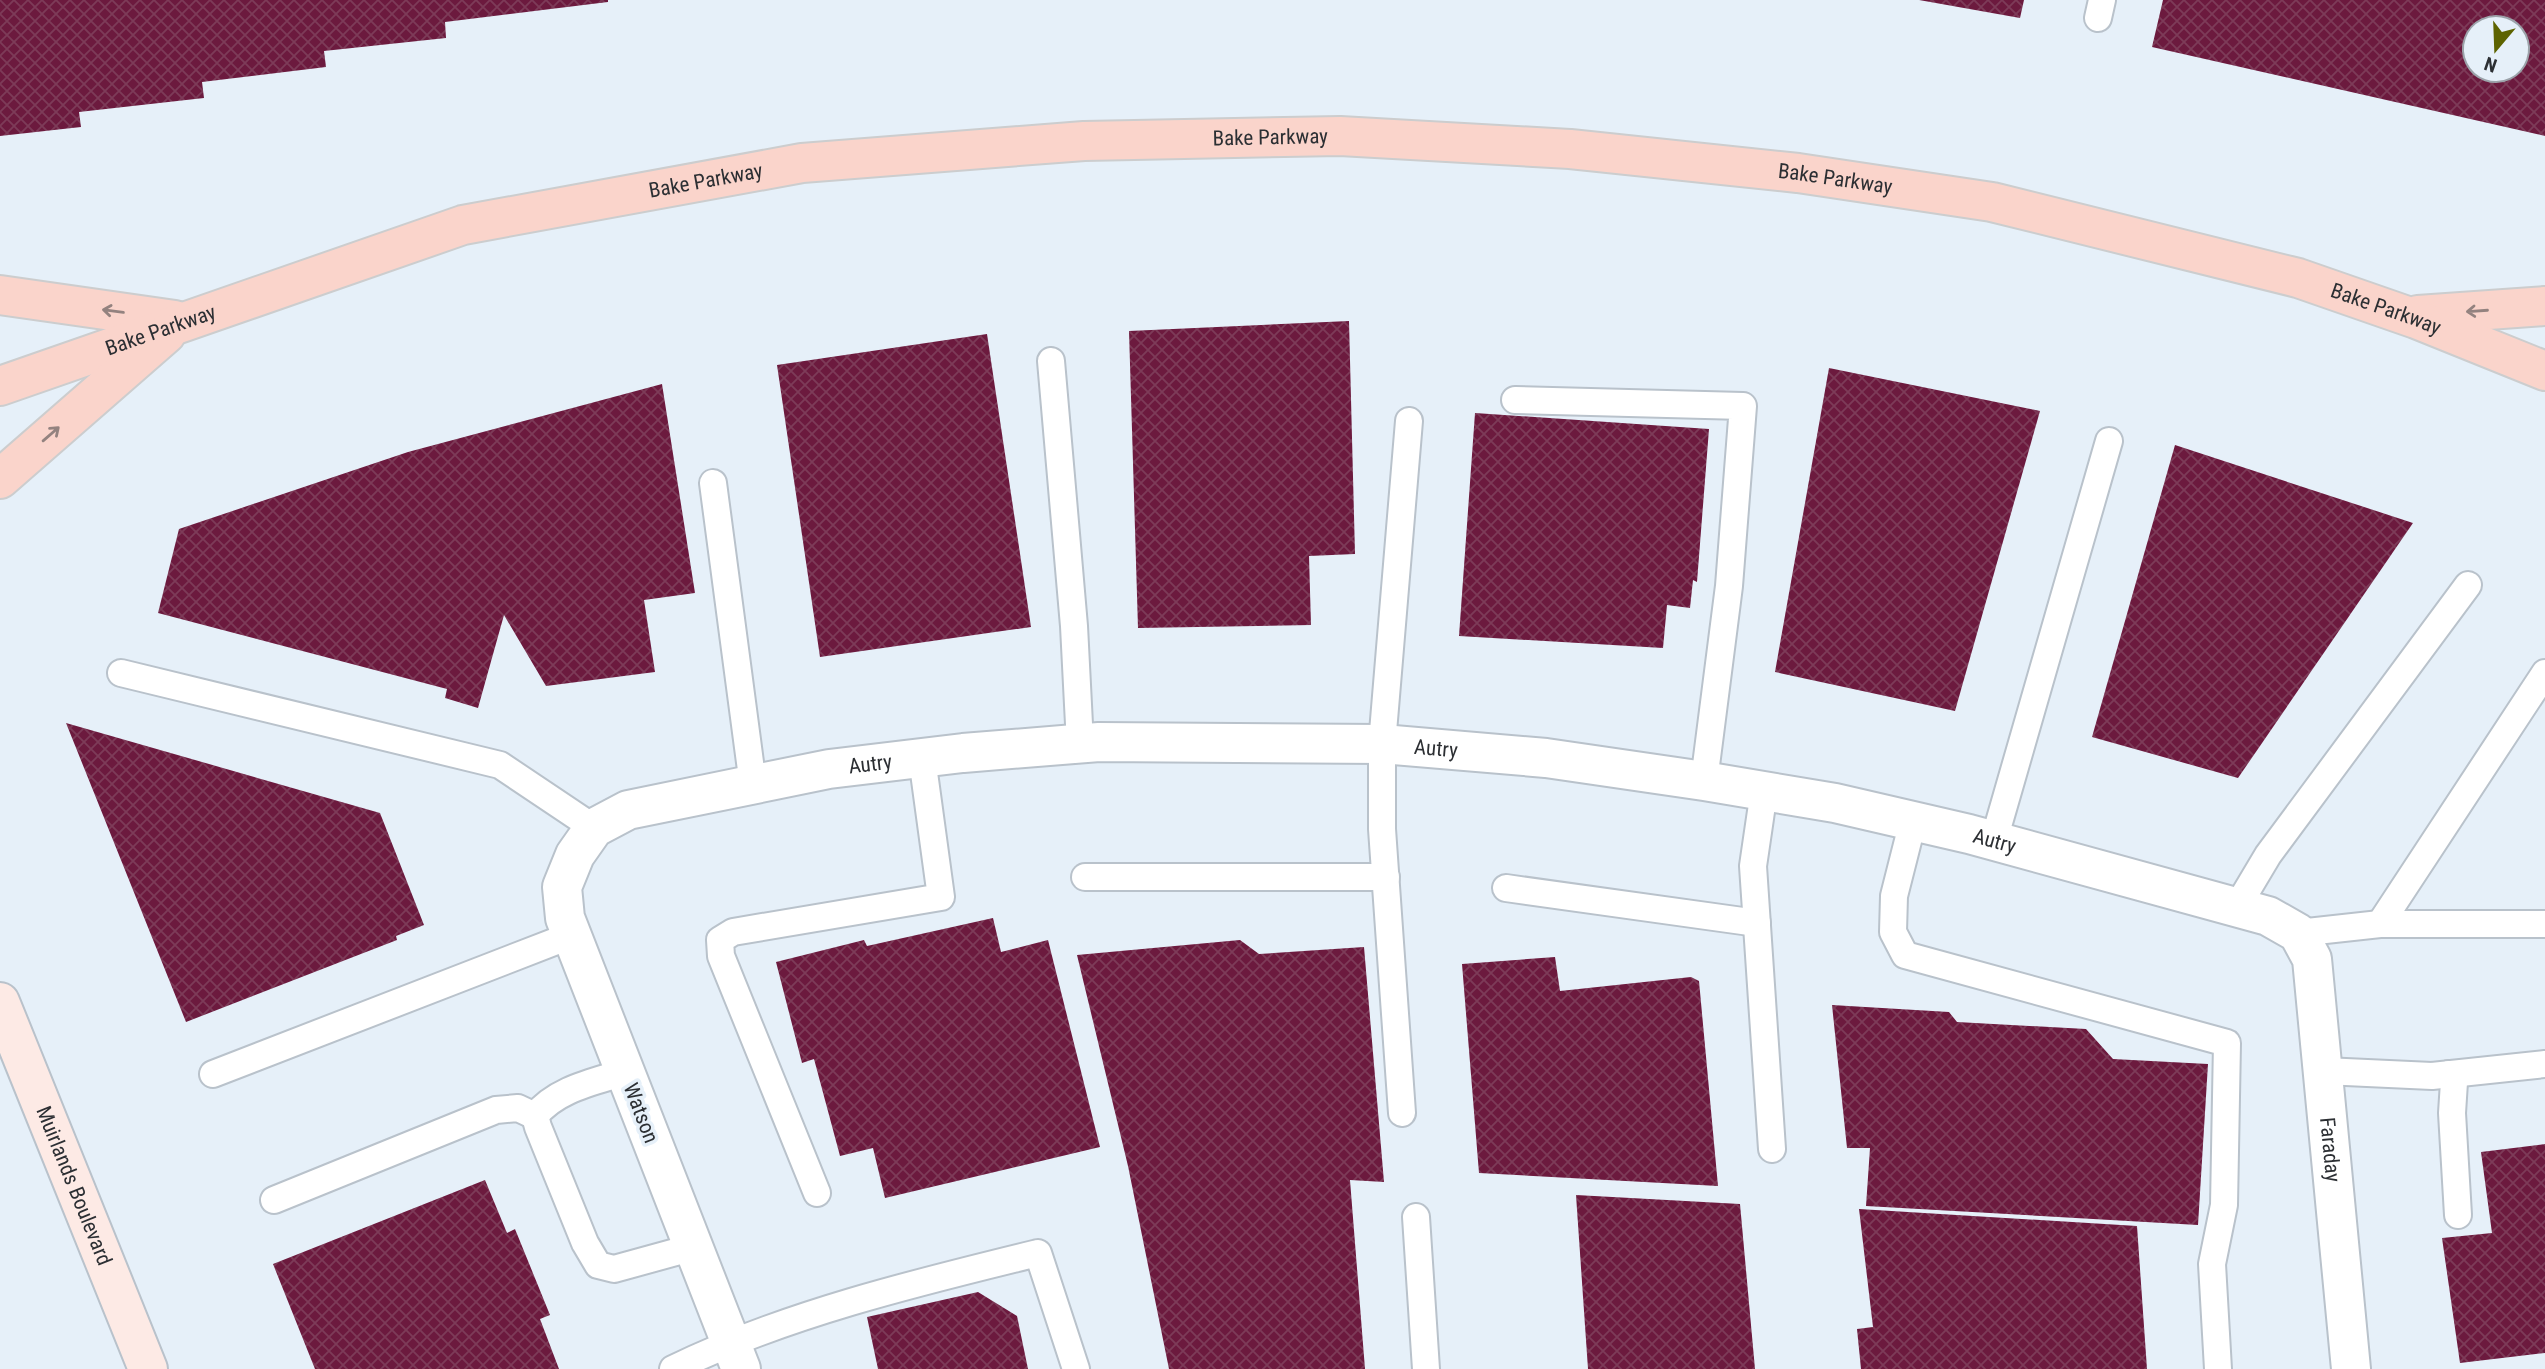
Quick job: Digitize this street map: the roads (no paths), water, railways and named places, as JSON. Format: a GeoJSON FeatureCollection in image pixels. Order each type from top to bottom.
{"type":"FeatureCollection","features":[{"type":"Feature","properties":{"kind":"main road","name":"Bake Parkway"},"geometry":{"type":"LineString","coordinates":[[0,386],[180,321],[463,225],[802,163],[1084,141],[1340,136],[1570,149],[1798,173],[1992,202],[2298,278],[2406,316],[2545,371]]}},
{"type":"Feature","properties":{"kind":"main road"},"geometry":{"type":"LineString","coordinates":[[0,295],[180,321]]}},
{"type":"Feature","properties":{"kind":"main road"},"geometry":{"type":"LineString","coordinates":[[2406,316],[2545,306]]}},
{"type":"Feature","properties":{"kind":"main road"},"geometry":{"type":"LineString","coordinates":[[0,479],[180,321]]}},
{"type":"Feature","properties":{"kind":"main road","name":"Muirlands Boulevard"},"geometry":{"type":"LineString","coordinates":[[0,1002],[148,1369]]}},
{"type":"Feature","properties":{"kind":"street","name":"Autry"},"geometry":{"type":"LineString","coordinates":[[584,841],[628,810],[829,769],[1080,744],[1382,744],[1546,758],[1764,791],[1913,821],[1994,840],[2268,916],[2298,933]]}},
{"type":"Feature","properties":{"kind":"street","name":"Watson"},"geometry":{"type":"LineString","coordinates":[[584,841],[562,887],[565,918],[735,1355]]}},
{"type":"Feature","properties":{"kind":"street","name":"Faraday"},"geometry":{"type":"LineString","coordinates":[[2298,933],[2312,959],[2351,1369]]}},
{"type":"Feature","properties":{"kind":"lane"},"geometry":{"type":"LineString","coordinates":[[1051,361],[1073,613],[1080,744]]}},
{"type":"Feature","properties":{"kind":"lane"},"geometry":{"type":"LineString","coordinates":[[1515,400],[1743,406],[1729,586],[1704,781]]}},
{"type":"Feature","properties":{"kind":"lane"},"geometry":{"type":"LineString","coordinates":[[1402,1113],[1382,829],[1382,744],[1409,421]]}},
{"type":"Feature","properties":{"kind":"lane"},"geometry":{"type":"LineString","coordinates":[[1994,840],[2109,441]]}},
{"type":"Feature","properties":{"kind":"lane"},"geometry":{"type":"LineString","coordinates":[[713,483],[753,785]]}},
{"type":"Feature","properties":{"kind":"lane"},"geometry":{"type":"LineString","coordinates":[[2236,907],[2268,855],[2468,585]]}},
{"type":"Feature","properties":{"kind":"lane"},"geometry":{"type":"LineString","coordinates":[[121,673],[499,765],[584,841]]}},
{"type":"Feature","properties":{"kind":"lane"},"geometry":{"type":"LineString","coordinates":[[2379,924],[2545,673]]}},
{"type":"Feature","properties":{"kind":"lane"},"geometry":{"type":"LineString","coordinates":[[817,1193],[721,956],[720,940],[733,932],[942,897],[922,758]]}},
{"type":"Feature","properties":{"kind":"lane"},"geometry":{"type":"LineString","coordinates":[[1764,791],[1753,866],[1772,1149]]}},
{"type":"Feature","properties":{"kind":"lane"},"geometry":{"type":"LineString","coordinates":[[1913,821],[1894,896],[1893,932],[1905,955],[2227,1043],[2224,1205],[2212,1264],[2218,1369]]}},
{"type":"Feature","properties":{"kind":"lane"},"geometry":{"type":"LineString","coordinates":[[1084,877],[1386,877]]}},
{"type":"Feature","properties":{"kind":"lane"},"geometry":{"type":"LineString","coordinates":[[1506,888],[1757,923]]}},
{"type":"Feature","properties":{"kind":"lane"},"geometry":{"type":"LineString","coordinates":[[2298,933],[2379,924],[2545,924]]}},
{"type":"Feature","properties":{"kind":"lane"},"geometry":{"type":"LineString","coordinates":[[213,1073],[572,935]]}},
{"type":"Feature","properties":{"kind":"lane"},"geometry":{"type":"LineString","coordinates":[[2324,1071],[2395,1076],[2449,1074],[2545,1064]]}},
{"type":"Feature","properties":{"kind":"lane"},"geometry":{"type":"LineString","coordinates":[[535,1116],[544,1104],[561,1095],[625,1072]]}},
{"type":"Feature","properties":{"kind":"lane"},"geometry":{"type":"LineString","coordinates":[[2449,1074],[2454,1082],[2452,1113],[2458,1214]]}},
{"type":"Feature","properties":{"kind":"lane"},"geometry":{"type":"LineString","coordinates":[[274,1200],[485,1114],[518,1108],[535,1116],[584,1243],[598,1265],[614,1269],[694,1247]]}},
{"type":"Feature","properties":{"kind":"lane"},"geometry":{"type":"LineString","coordinates":[[1416,1217],[1426,1369]]}},
{"type":"Feature","properties":{"kind":"lane"},"geometry":{"type":"LineString","coordinates":[[673,1369],[735,1355],[952,1274],[1038,1253],[1076,1369]]}}]}
